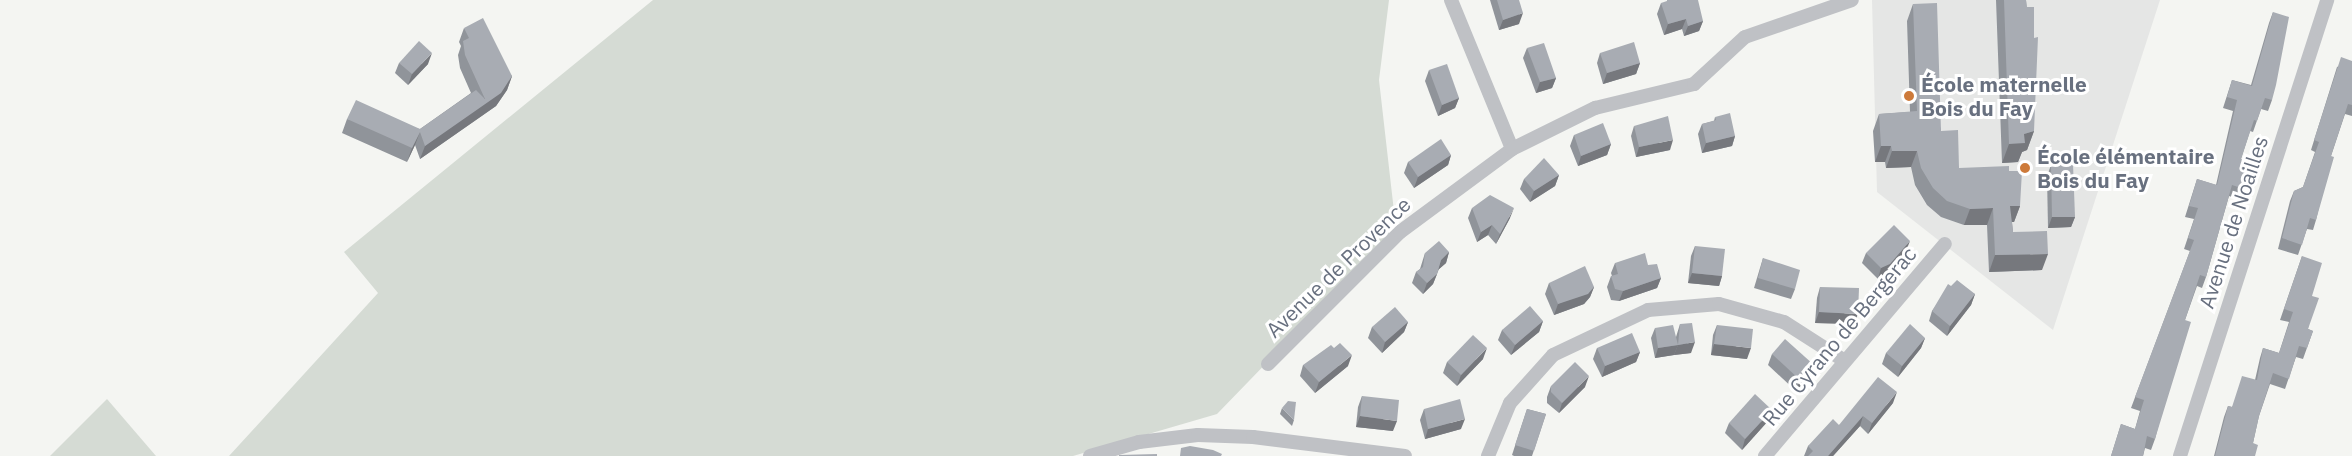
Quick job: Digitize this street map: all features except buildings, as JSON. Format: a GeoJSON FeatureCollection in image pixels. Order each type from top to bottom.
{"type":"FeatureCollection","features":[{"type":"Feature","properties":{"kind":"street"},"geometry":{"type":"LineString","coordinates":[[1452,0],[1512,149]]}},
{"type":"Feature","properties":{"kind":"street","name":"Avenue de Provence"},"geometry":{"type":"LineString","coordinates":[[1268,364],[1400,232],[1512,149],[1545,130],[1595,108],[1694,84],[1745,37],[1852,0]]}},
{"type":"Feature","properties":{"kind":"street","name":"Avenue de Noailles"},"geometry":{"type":"LineString","coordinates":[[2180,456],[2327,0]]}},
{"type":"Feature","properties":{"kind":"street","name":"Rue Cyrano de Bergerac"},"geometry":{"type":"LineString","coordinates":[[1765,456],[1945,244]]}},
{"type":"Feature","properties":{"kind":"street"},"geometry":{"type":"LineString","coordinates":[[1488,456],[1510,403],[1553,355],[1648,310],[1719,304],[1784,322],[1845,361]]}},
{"type":"Feature","properties":{"kind":"street"},"geometry":{"type":"LineString","coordinates":[[1090,456],[1139,442],[1198,435],[1253,437],[1405,456]]}},
{"type":"Feature","properties":{"kind":"shaded area"},"geometry":{"type":"Polygon","coordinates":[[[653,0],[1389,0],[1379,80],[1396,229],[1217,414],[1073,456],[229,456],[378,293],[344,252],[653,0]]]}},
{"type":"Feature","properties":{"kind":"shaded area","name":"École élémentaire Bois du Fay"},"geometry":{"type":"Polygon","coordinates":[[[1872,0],[2160,0],[2053,330],[1877,192],[1872,0]]]}},
{"type":"Feature","properties":{"kind":"shaded area"},"geometry":{"type":"Polygon","coordinates":[[[107,399],[156,456],[50,456],[107,399]]]}},
{"type":"Feature","properties":{"kind":"place","name":"École maternelle Bois du Fay"},"geometry":{"type":"Point","coordinates":[1909,96]}},
{"type":"Feature","properties":{"kind":"place","name":"École élémentaire Bois du Fay"},"geometry":{"type":"Point","coordinates":[2025,168]}}]}
